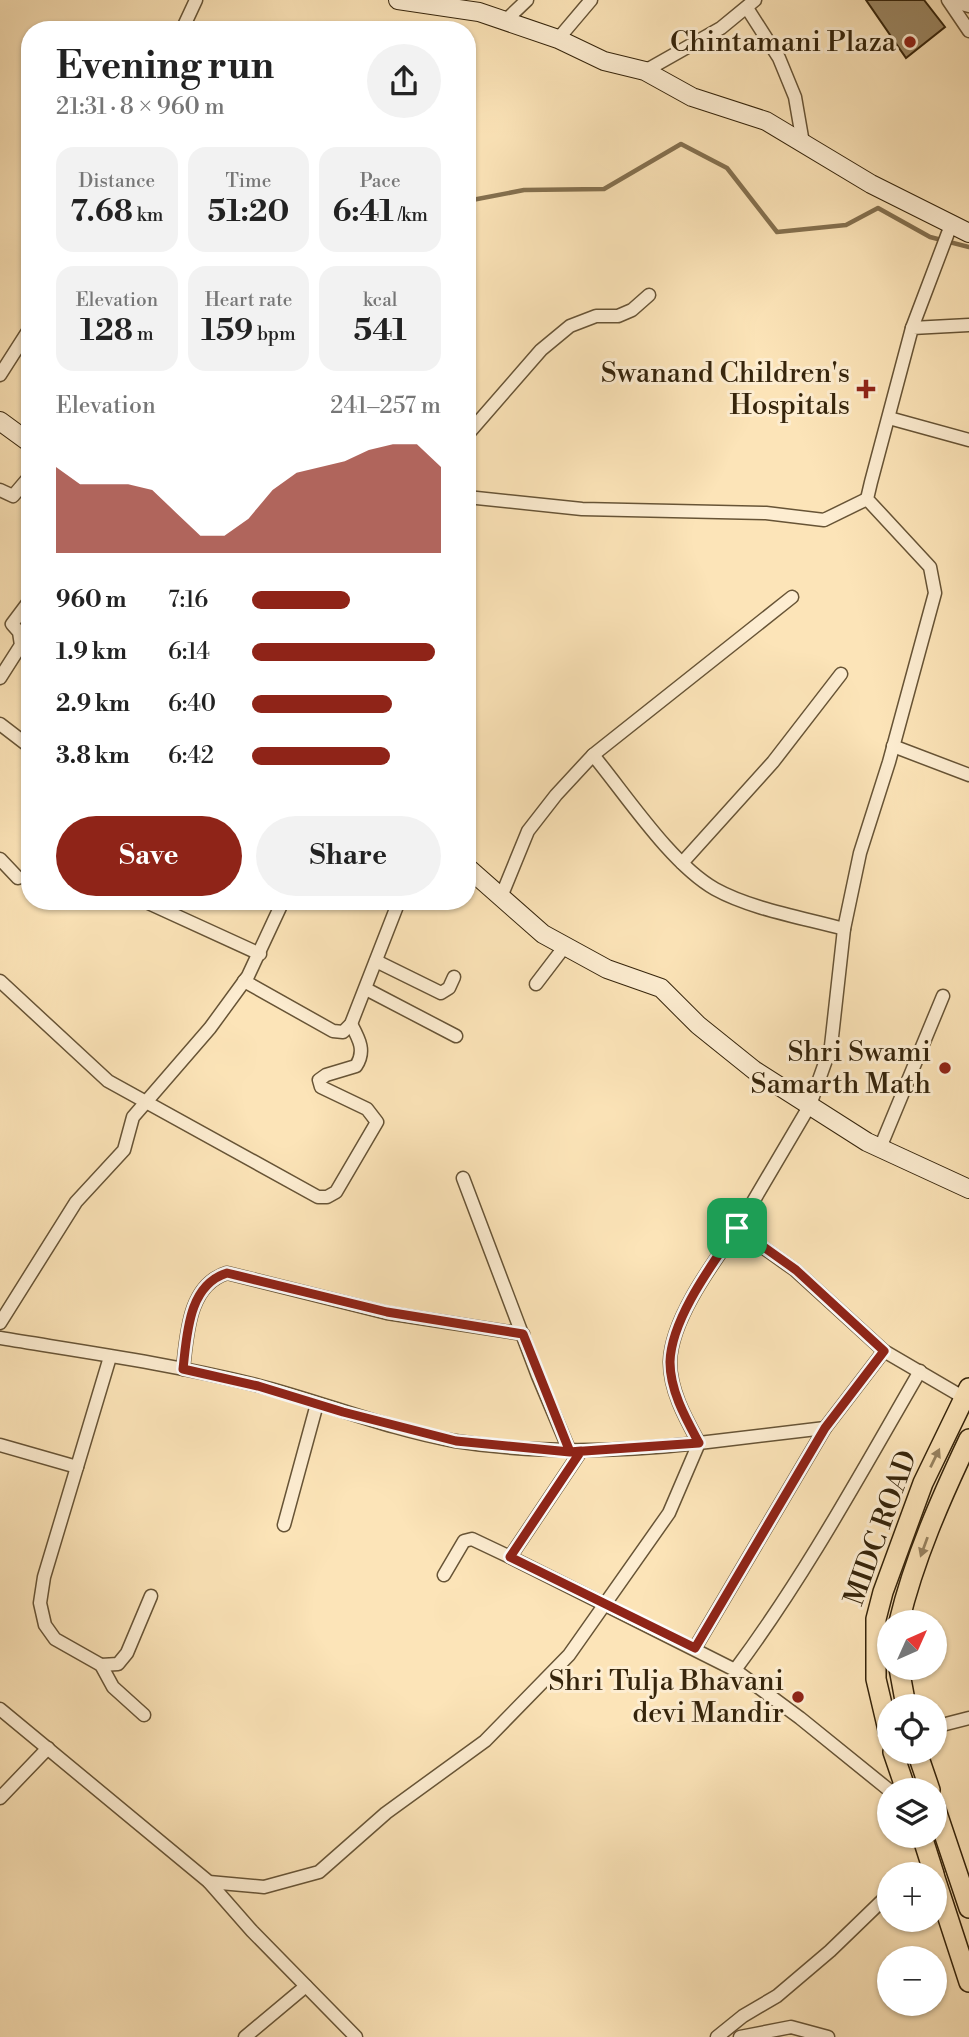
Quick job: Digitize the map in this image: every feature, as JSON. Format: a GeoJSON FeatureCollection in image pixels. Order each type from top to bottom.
{"type":"FeatureCollection","features":[{"type":"Feature","properties":{"kind":"main road","name":"MIDC ROAD"},"geometry":{"type":"LineString","coordinates":[[880,1694],[876,1679],[876,1619],[883,1592],[923,1483],[967,1395]]}},
{"type":"Feature","properties":{"kind":"main road","name":"MIDC ROAD"},"geometry":{"type":"LineString","coordinates":[[902,1610],[944,1491],[969,1440]]}},
{"type":"Feature","properties":{"kind":"main road"},"geometry":{"type":"LineString","coordinates":[[947,1841],[965,1881],[969,1908]]}},
{"type":"Feature","properties":{"kind":"main road"},"geometry":{"type":"LineString","coordinates":[[947,1921],[969,1982]]}},
{"type":"Feature","properties":{"kind":"street"},"geometry":{"type":"LineString","coordinates":[[186,21],[196,0]]}},
{"type":"Feature","properties":{"kind":"street"},"geometry":{"type":"LineString","coordinates":[[398,0],[448,4],[479,12],[558,39],[604,61],[645,71],[692,97],[766,121],[950,230],[969,233]]}},
{"type":"Feature","properties":{"kind":"street"},"geometry":{"type":"LineString","coordinates":[[503,22],[527,0]]}},
{"type":"Feature","properties":{"kind":"street"},"geometry":{"type":"LineString","coordinates":[[558,39],[591,0]]}},
{"type":"Feature","properties":{"kind":"street"},"geometry":{"type":"LineString","coordinates":[[949,1],[969,6]]}},
{"type":"Feature","properties":{"kind":"street"},"geometry":{"type":"LineString","coordinates":[[949,1],[969,30]]}},
{"type":"Feature","properties":{"kind":"street"},"geometry":{"type":"LineString","coordinates":[[645,71],[721,28],[751,4],[779,58],[795,97],[803,144]]}},
{"type":"Feature","properties":{"kind":"street"},"geometry":{"type":"LineString","coordinates":[[476,498],[582,509],[766,513],[824,520],[867,499],[912,328],[950,230]]}},
{"type":"Feature","properties":{"kind":"street"},"geometry":{"type":"LineString","coordinates":[[476,425],[541,350],[570,326],[596,316],[618,316],[632,310],[649,295]]}},
{"type":"Feature","properties":{"kind":"street"},"geometry":{"type":"LineString","coordinates":[[912,328],[969,325]]}},
{"type":"Feature","properties":{"kind":"street"},"geometry":{"type":"LineString","coordinates":[[0,375],[21,342]]}},
{"type":"Feature","properties":{"kind":"street"},"geometry":{"type":"LineString","coordinates":[[889,418],[969,440]]}},
{"type":"Feature","properties":{"kind":"street"},"geometry":{"type":"LineString","coordinates":[[0,421],[21,436]]}},
{"type":"Feature","properties":{"kind":"street"},"geometry":{"type":"LineString","coordinates":[[0,490],[13,496],[21,487]]}},
{"type":"Feature","properties":{"kind":"street"},"geometry":{"type":"LineString","coordinates":[[699,1443],[678,1403],[670,1362],[680,1321],[705,1274],[737,1228],[810,1105],[831,1046],[844,929],[860,853],[936,593],[930,567],[867,499]]}},
{"type":"Feature","properties":{"kind":"street"},"geometry":{"type":"LineString","coordinates":[[501,897],[528,831],[556,795],[593,755],[792,597]]}},
{"type":"Feature","properties":{"kind":"street"},"geometry":{"type":"LineString","coordinates":[[12,624],[21,612]]}},
{"type":"Feature","properties":{"kind":"street"},"geometry":{"type":"LineString","coordinates":[[0,617],[19,632],[21,645],[0,678]]}},
{"type":"Feature","properties":{"kind":"street"},"geometry":{"type":"LineString","coordinates":[[682,863],[774,762],[841,674]]}},
{"type":"Feature","properties":{"kind":"street"},"geometry":{"type":"LineString","coordinates":[[0,724],[21,740]]}},
{"type":"Feature","properties":{"kind":"street"},"geometry":{"type":"LineString","coordinates":[[893,747],[969,775]]}},
{"type":"Feature","properties":{"kind":"street"},"geometry":{"type":"LineString","coordinates":[[593,755],[682,863],[700,880],[718,891],[844,929]]}},
{"type":"Feature","properties":{"kind":"street"},"geometry":{"type":"LineString","coordinates":[[0,859],[18,878]]}},
{"type":"Feature","properties":{"kind":"street"},"geometry":{"type":"LineString","coordinates":[[476,875],[543,934],[607,969],[661,988],[698,1024],[754,1070],[880,1147],[969,1189]]}},
{"type":"Feature","properties":{"kind":"street"},"geometry":{"type":"LineString","coordinates":[[165,910],[260,954]]}},
{"type":"Feature","properties":{"kind":"street"},"geometry":{"type":"LineString","coordinates":[[0,1322],[76,1202],[124,1150],[133,1117],[210,1028],[244,981],[280,910]]}},
{"type":"Feature","properties":{"kind":"street"},"geometry":{"type":"LineString","coordinates":[[244,981],[332,1031],[343,1032],[351,1024],[396,910]]}},
{"type":"Feature","properties":{"kind":"street"},"geometry":{"type":"LineString","coordinates":[[536,984],[565,946]]}},
{"type":"Feature","properties":{"kind":"street"},"geometry":{"type":"LineString","coordinates":[[376,961],[441,993],[449,988],[454,977]]}},
{"type":"Feature","properties":{"kind":"street"},"geometry":{"type":"LineString","coordinates":[[0,981],[108,1081],[318,1197],[327,1197],[336,1192],[377,1122],[367,1109],[321,1087],[319,1080],[326,1075],[356,1066],[361,1058],[362,1048],[351,1024]]}},
{"type":"Feature","properties":{"kind":"street"},"geometry":{"type":"LineString","coordinates":[[366,989],[456,1037]]}},
{"type":"Feature","properties":{"kind":"street"},"geometry":{"type":"LineString","coordinates":[[880,1147],[943,996]]}},
{"type":"Feature","properties":{"kind":"street"},"geometry":{"type":"LineString","coordinates":[[463,1178],[523,1334],[575,1451]]}},
{"type":"Feature","properties":{"kind":"street"},"geometry":{"type":"LineString","coordinates":[[737,1228],[796,1270],[884,1351],[967,1395]]}},
{"type":"Feature","properties":{"kind":"street"},"geometry":{"type":"LineString","coordinates":[[183,1369],[188,1328],[198,1296],[215,1277],[227,1273],[387,1312],[523,1334]]}},
{"type":"Feature","properties":{"kind":"street"},"geometry":{"type":"LineString","coordinates":[[0,1338],[183,1369],[258,1386],[456,1441],[575,1451],[699,1443],[825,1428]]}},
{"type":"Feature","properties":{"kind":"street"},"geometry":{"type":"LineString","coordinates":[[695,1648],[825,1428],[884,1351]]}},
{"type":"Feature","properties":{"kind":"street"},"geometry":{"type":"LineString","coordinates":[[110,1357],[44,1577],[40,1603],[46,1625],[55,1639],[101,1665],[113,1687],[144,1715]]}},
{"type":"Feature","properties":{"kind":"street"},"geometry":{"type":"LineString","coordinates":[[736,1670],[778,1613],[811,1561],[920,1371]]}},
{"type":"Feature","properties":{"kind":"street"},"geometry":{"type":"LineString","coordinates":[[284,1525],[317,1404]]}},
{"type":"Feature","properties":{"kind":"street"},"geometry":{"type":"LineString","coordinates":[[209,1882],[264,1888],[319,1872],[386,1813],[485,1741],[569,1655],[605,1605],[669,1513],[699,1443]]}},
{"type":"Feature","properties":{"kind":"street"},"geometry":{"type":"LineString","coordinates":[[0,1446],[77,1467]]}},
{"type":"Feature","properties":{"kind":"street"},"geometry":{"type":"LineString","coordinates":[[510,1557],[575,1451]]}},
{"type":"Feature","properties":{"kind":"street"},"geometry":{"type":"LineString","coordinates":[[444,1574],[464,1541],[472,1539],[510,1557],[736,1670],[877,1780]]}},
{"type":"Feature","properties":{"kind":"street"},"geometry":{"type":"LineString","coordinates":[[101,1665],[118,1664],[127,1653],[151,1596]]}},
{"type":"Feature","properties":{"kind":"street"},"geometry":{"type":"LineString","coordinates":[[0,1709],[209,1882],[252,1931],[356,2037]]}},
{"type":"Feature","properties":{"kind":"street"},"geometry":{"type":"LineString","coordinates":[[947,1724],[969,1718]]}},
{"type":"Feature","properties":{"kind":"street"},"geometry":{"type":"LineString","coordinates":[[0,1798],[48,1748]]}},
{"type":"Feature","properties":{"kind":"street"},"geometry":{"type":"LineString","coordinates":[[947,1862],[953,1858]]}},
{"type":"Feature","properties":{"kind":"street"},"geometry":{"type":"LineString","coordinates":[[717,2037],[743,2016],[777,1996],[830,1951],[877,1906]]}},
{"type":"Feature","properties":{"kind":"street"},"geometry":{"type":"LineString","coordinates":[[245,2037],[306,1986]]}},
{"type":"Feature","properties":{"kind":"street"},"geometry":{"type":"LineString","coordinates":[[740,2037],[791,2027],[828,2037]]}},
{"type":"Feature","properties":{"kind":"building","name":"Chintamani Plaza"},"geometry":{"type":"Polygon","coordinates":[[[866,0],[924,0],[945,27],[906,58],[866,0]]]}},
{"type":"Feature","properties":{"kind":"waterway"},"geometry":{"type":"LineString","coordinates":[[476,199],[524,190],[604,189],[681,144],[727,168],[777,232],[846,225],[878,208],[930,237],[969,247]]}},
{"type":"Feature","properties":{"kind":"place","name":"Chintamani Plaza"},"geometry":{"type":"Point","coordinates":[910,42]}},
{"type":"Feature","properties":{"kind":"place","name":"Swanand Children's Hospitals"},"geometry":{"type":"Point","coordinates":[866,389]}},
{"type":"Feature","properties":{"kind":"place","name":"Shri Swami Samarth Math"},"geometry":{"type":"Point","coordinates":[945,1068]}},
{"type":"Feature","properties":{"kind":"place","name":"Shri Tulja Bhavani devi Mandir"},"geometry":{"type":"Point","coordinates":[798,1697]}},
{"type":"Feature","properties":{"kind":"route"},"geometry":{"type":"LineString","coordinates":[[737,1228],[705,1274],[680,1321],[670,1362],[678,1403],[699,1443],[656,1448],[581,1451],[570,1452],[456,1441],[414,1432],[258,1386],[183,1369],[188,1328],[198,1296],[208,1282],[227,1273],[387,1312],[523,1334],[570,1452],[581,1451],[510,1557],[695,1648],[825,1428],[884,1351],[796,1270],[737,1228]]}}]}
